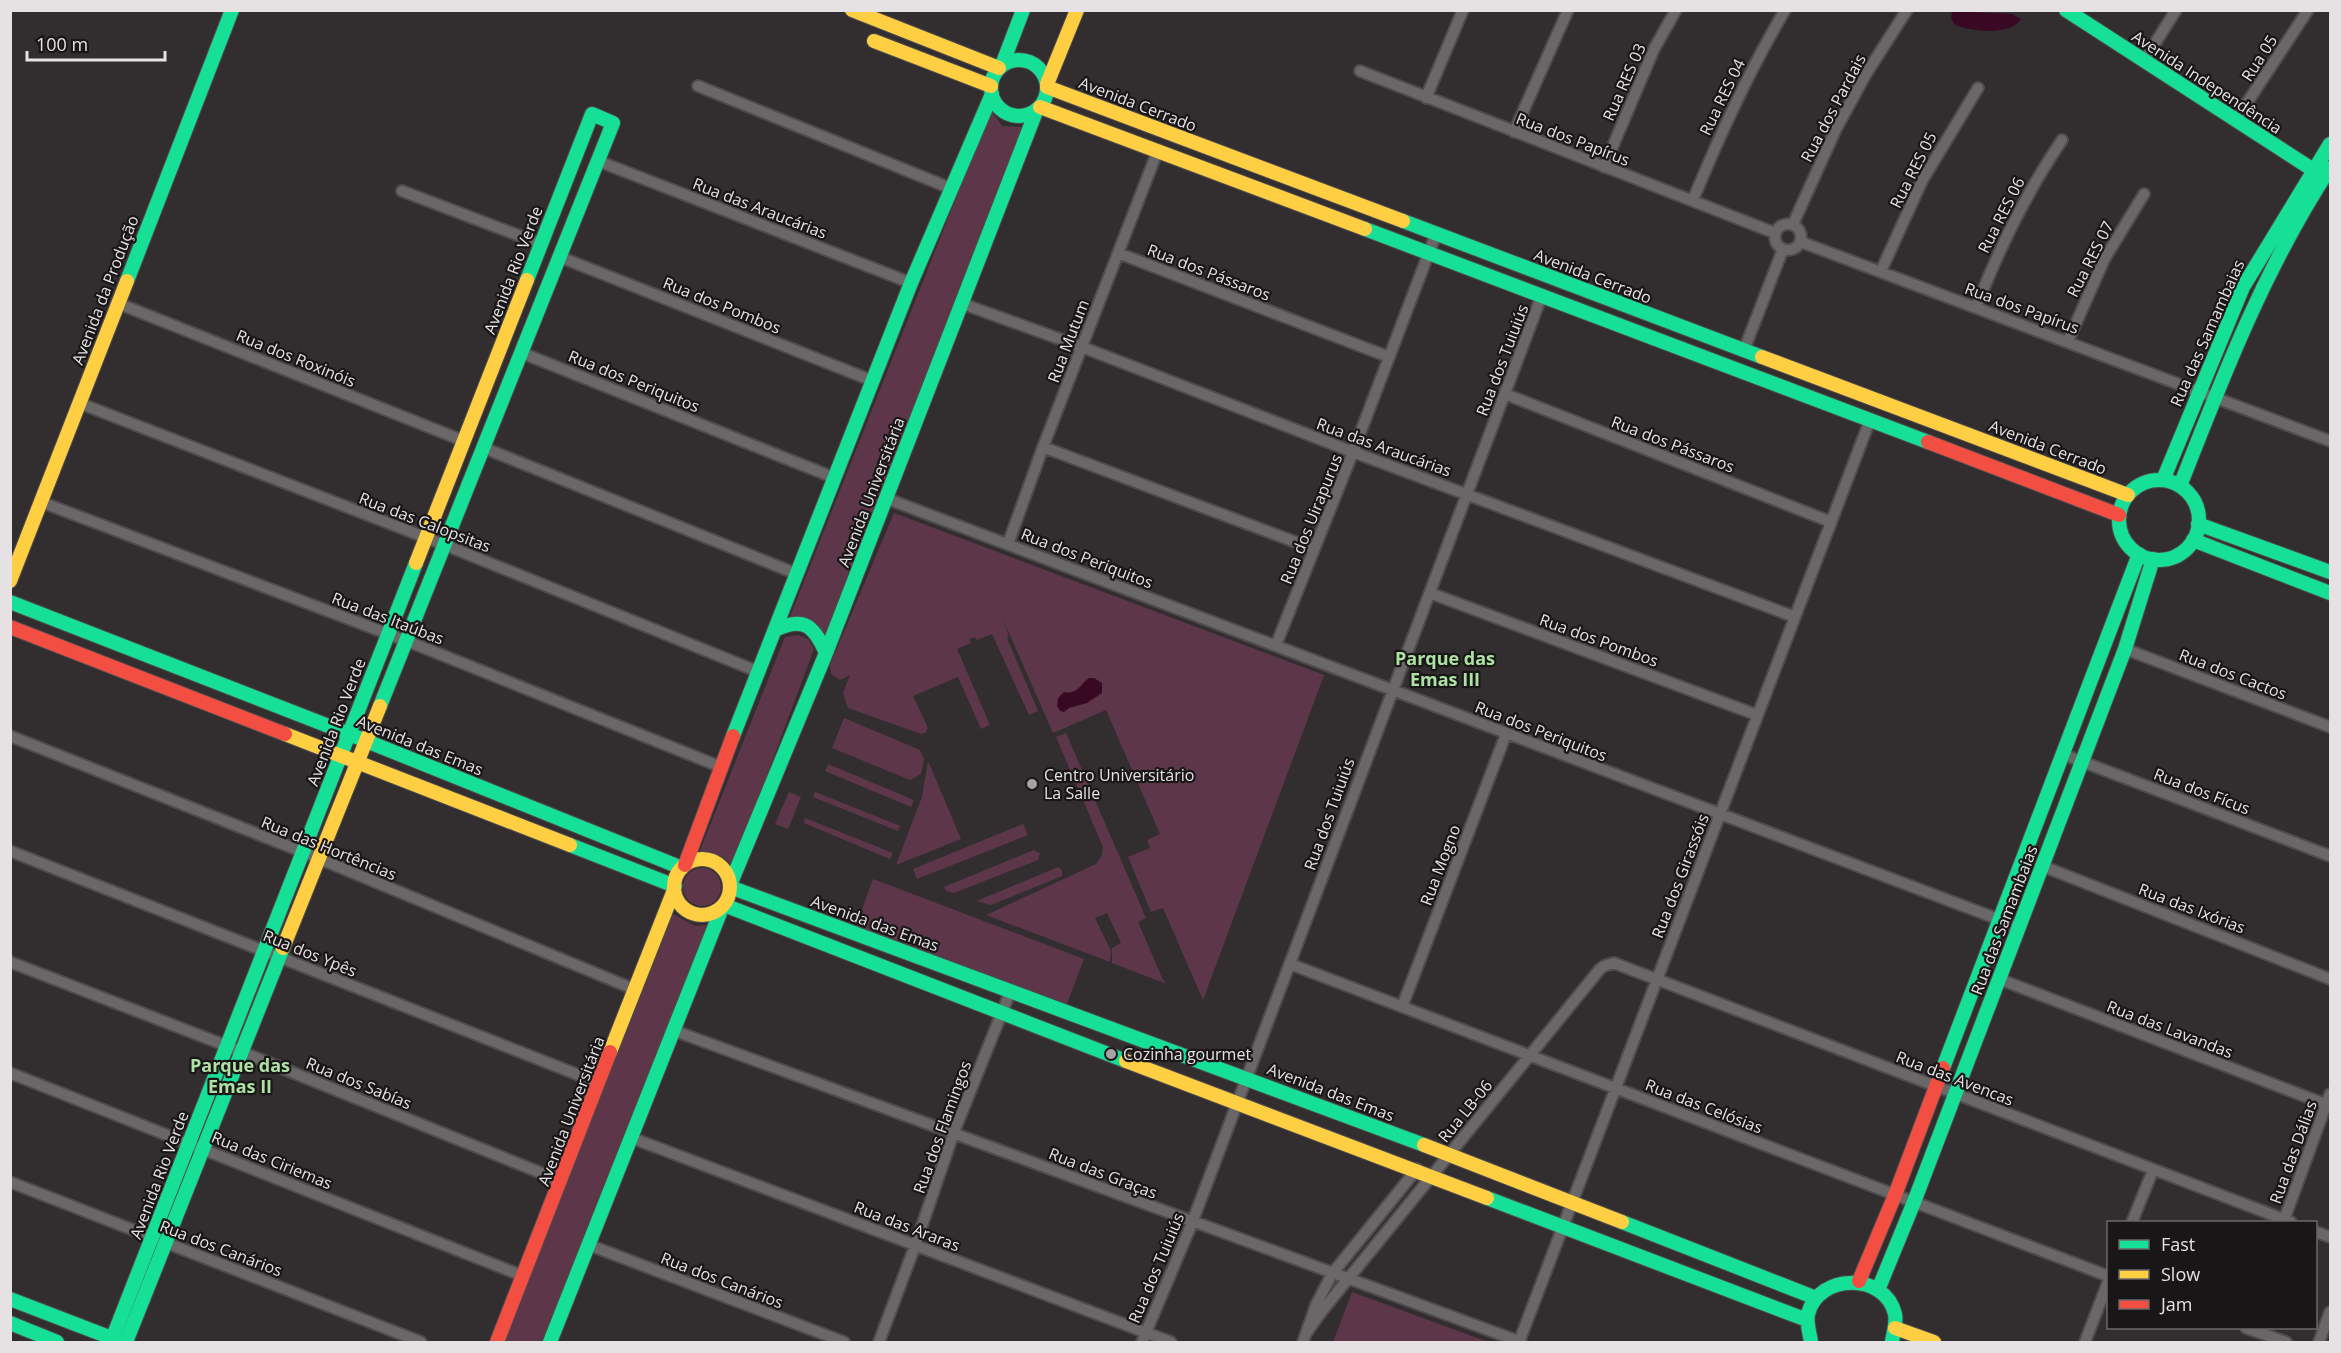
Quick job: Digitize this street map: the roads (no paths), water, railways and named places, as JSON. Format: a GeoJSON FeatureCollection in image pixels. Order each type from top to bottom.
{"type":"FeatureCollection","features":[{"type":"Feature","properties":{"kind":"street","name":"Avenida da Produção"},"geometry":{"type":"LineString","coordinates":[[10,581],[232,10]]}},
{"type":"Feature","properties":{"kind":"street"},"geometry":{"type":"LineString","coordinates":[[852,10],[1000,67],[1020,60],[1030,62],[1043,73],[1047,86]]}},
{"type":"Feature","properties":{"kind":"street"},"geometry":{"type":"LineString","coordinates":[[723,906],[708,915],[691,913],[677,900],[674,888],[676,879],[684,866],[911,283],[991,90],[992,79],[1000,67],[1023,10]]}},
{"type":"Feature","properties":{"kind":"street"},"geometry":{"type":"LineString","coordinates":[[874,40],[991,90],[999,108],[1007,114],[1025,116],[1038,108],[1045,99],[1047,86],[1077,10]]}},
{"type":"Feature","properties":{"kind":"street"},"geometry":{"type":"LineString","coordinates":[[1426,98],[1463,10]]}},
{"type":"Feature","properties":{"kind":"street"},"geometry":{"type":"LineString","coordinates":[[1514,132],[1568,10]]}},
{"type":"Feature","properties":{"kind":"street","name":"Rua RES 03"},"geometry":{"type":"LineString","coordinates":[[1604,167],[1654,49],[1676,10]]}},
{"type":"Feature","properties":{"kind":"street","name":"Rua RES 04"},"geometry":{"type":"LineString","coordinates":[[1693,200],[1719,135],[1744,82],[1785,10]]}},
{"type":"Feature","properties":{"kind":"street","name":"Rua dos Pardais"},"geometry":{"type":"LineString","coordinates":[[1793,224],[1836,129],[1866,74],[1907,10]]}},
{"type":"Feature","properties":{"kind":"street","name":"Avenida Independência"},"geometry":{"type":"LineString","coordinates":[[2066,10],[2235,121],[2325,174]]}},
{"type":"Feature","properties":{"kind":"street"},"geometry":{"type":"LineString","coordinates":[[2144,61],[2176,10]]}},
{"type":"Feature","properties":{"kind":"street","name":"Rua 05"},"geometry":{"type":"LineString","coordinates":[[2235,121],[2308,10]]}},
{"type":"Feature","properties":{"kind":"street","name":"Rua dos Papírus"},"geometry":{"type":"LineString","coordinates":[[1360,71],[1775,233]]}},
{"type":"Feature","properties":{"kind":"street"},"geometry":{"type":"LineString","coordinates":[[698,86],[950,188]]}},
{"type":"Feature","properties":{"kind":"street","name":"Avenida Cerrado"},"geometry":{"type":"LineString","coordinates":[[1047,86],[2128,495]]}},
{"type":"Feature","properties":{"kind":"street","name":"Rua RES 05"},"geometry":{"type":"LineString","coordinates":[[1881,271],[1922,181],[1978,88]]}},
{"type":"Feature","properties":{"kind":"street"},"geometry":{"type":"LineString","coordinates":[[1038,108],[1158,150],[2120,515]]}},
{"type":"Feature","properties":{"kind":"street","name":"Avenida Universitária"},"geometry":{"type":"LineString","coordinates":[[730,886],[826,653],[1038,108]]}},
{"type":"Feature","properties":{"kind":"street","name":"Avenida Rio Verde"},"geometry":{"type":"LineString","coordinates":[[592,114],[613,123],[166,1243],[118,1342],[152,1237],[592,114]]}},
{"type":"Feature","properties":{"kind":"street","name":"Rua RES 06"},"geometry":{"type":"LineString","coordinates":[[1976,308],[1996,255],[2015,215],[2035,179],[2062,140]]}},
{"type":"Feature","properties":{"kind":"street","name":"Rua das Samambaias"},"geometry":{"type":"LineString","coordinates":[[2180,486],[2256,299],[2325,174],[2331,144]]}},
{"type":"Feature","properties":{"kind":"street","name":"Rua Mutum"},"geometry":{"type":"LineString","coordinates":[[1008,544],[1043,447],[1158,150]]}},
{"type":"Feature","properties":{"kind":"street","name":"Rua das Araucárias"},"geometry":{"type":"LineString","coordinates":[[598,161],[911,283]]}},
{"type":"Feature","properties":{"kind":"street","name":"Rua das Samambaias"},"geometry":{"type":"LineString","coordinates":[[2163,480],[2243,287],[2325,174]]}},
{"type":"Feature","properties":{"kind":"street"},"geometry":{"type":"LineString","coordinates":[[402,191],[541,244]]}},
{"type":"Feature","properties":{"kind":"street","name":"Rua RES 07"},"geometry":{"type":"LineString","coordinates":[[2068,341],[2104,258],[2144,194]]}},
{"type":"Feature","properties":{"kind":"street"},"geometry":{"type":"LineString","coordinates":[[1782,224],[1793,224],[1801,231],[1801,242],[1793,249],[1783,249],[1776,243],[1775,233],[1782,224]]}},
{"type":"Feature","properties":{"kind":"street","name":"Rua dos Uirapurus"},"geometry":{"type":"LineString","coordinates":[[1276,645],[1436,234]]}},
{"type":"Feature","properties":{"kind":"street","name":"Rua dos Papírus"},"geometry":{"type":"LineString","coordinates":[[1801,242],[2331,441]]}},
{"type":"Feature","properties":{"kind":"street"},"geometry":{"type":"LineString","coordinates":[[1744,350],[1783,249]]}},
{"type":"Feature","properties":{"kind":"street","name":"Rua dos Pássaros"},"geometry":{"type":"LineString","coordinates":[[1118,253],[1389,357]]}},
{"type":"Feature","properties":{"kind":"street","name":"Rua dos Pombos"},"geometry":{"type":"LineString","coordinates":[[560,257],[873,381]]}},
{"type":"Feature","properties":{"kind":"street","name":"Rua dos Tuiuiús"},"geometry":{"type":"LineString","coordinates":[[1143,1338],[1192,1223],[1542,296]]}},
{"type":"Feature","properties":{"kind":"street","name":"Rua dos Roxinóis"},"geometry":{"type":"LineString","coordinates":[[117,303],[464,441]]}},
{"type":"Feature","properties":{"kind":"street","name":"Rua das Araucárias"},"geometry":{"type":"LineString","coordinates":[[963,304],[1795,617]]}},
{"type":"Feature","properties":{"kind":"street","name":"Rua dos Periquitos"},"geometry":{"type":"LineString","coordinates":[[522,353],[835,478]]}},
{"type":"Feature","properties":{"kind":"street","name":"Rua dos Pássaros"},"geometry":{"type":"LineString","coordinates":[[1505,394],[1831,522]]}},
{"type":"Feature","properties":{"kind":"street","name":"Rua das Calopsitas"},"geometry":{"type":"LineString","coordinates":[[79,403],[445,545],[759,672]]}},
{"type":"Feature","properties":{"kind":"street","name":"Rua dos Girassóis"},"geometry":{"type":"LineString","coordinates":[[1519,1342],[1870,420]]}},
{"type":"Feature","properties":{"kind":"street"},"geometry":{"type":"LineString","coordinates":[[1043,447],[1314,549]]}},
{"type":"Feature","properties":{"kind":"street"},"geometry":{"type":"LineString","coordinates":[[484,448],[797,574]]}},
{"type":"Feature","properties":{"kind":"street"},"geometry":{"type":"LineString","coordinates":[[2163,480],[2180,486],[2188,493],[2194,502],[2198,524],[2193,540],[2186,549],[2176,556],[2153,559],[2139,554],[2126,541],[2122,533],[2120,515],[2128,495],[2143,483],[2163,480]]}},
{"type":"Feature","properties":{"kind":"street","name":"Rua dos Periquitos"},"geometry":{"type":"LineString","coordinates":[[885,498],[2019,927]]}},
{"type":"Feature","properties":{"kind":"street","name":"Rua das Itaúbas"},"geometry":{"type":"LineString","coordinates":[[41,502],[407,641],[721,767]]}},
{"type":"Feature","properties":{"kind":"street"},"geometry":{"type":"LineString","coordinates":[[2198,524],[2331,572]]}},
{"type":"Feature","properties":{"kind":"street"},"geometry":{"type":"LineString","coordinates":[[2193,540],[2331,593]]}},
{"type":"Feature","properties":{"kind":"street","name":"Rua das Samambaias"},"geometry":{"type":"LineString","coordinates":[[1859,1281],[1895,1195],[2139,554]]}},
{"type":"Feature","properties":{"kind":"street","name":"Rua das Samambaias"},"geometry":{"type":"LineString","coordinates":[[1878,1290],[1914,1202],[2125,649],[2153,559]]}},
{"type":"Feature","properties":{"kind":"street","name":"Rua dos Pombos"},"geometry":{"type":"LineString","coordinates":[[1430,593],[1757,715]]}},
{"type":"Feature","properties":{"kind":"street","name":"Avenida das Emas"},"geometry":{"type":"LineString","coordinates":[[10,602],[684,866]]}},
{"type":"Feature","properties":{"kind":"street"},"geometry":{"type":"LineString","coordinates":[[775,630],[794,622],[804,624],[817,632],[826,653]]}},
{"type":"Feature","properties":{"kind":"street"},"geometry":{"type":"LineString","coordinates":[[10,627],[674,888]]}},
{"type":"Feature","properties":{"kind":"street","name":"Rua dos Cactos"},"geometry":{"type":"LineString","coordinates":[[2125,649],[2331,727]]}},
{"type":"Feature","properties":{"kind":"street","name":"Rua Mogno"},"geometry":{"type":"LineString","coordinates":[[1402,1007],[1506,734]]}},
{"type":"Feature","properties":{"kind":"street","name":"Rua das Hortências"},"geometry":{"type":"LineString","coordinates":[[10,736],[303,852],[636,990]]}},
{"type":"Feature","properties":{"kind":"street","name":"Rua dos Fícus"},"geometry":{"type":"LineString","coordinates":[[2062,754],[2331,856]]}},
{"type":"Feature","properties":{"kind":"street","name":"Rua dos Ypês"},"geometry":{"type":"LineString","coordinates":[[10,851],[599,1083]]}},
{"type":"Feature","properties":{"kind":"street"},"geometry":{"type":"LineString","coordinates":[[550,1342],[723,906],[728,899],[730,886],[726,873],[713,861],[694,860],[684,866]]}},
{"type":"Feature","properties":{"kind":"street","name":"Rua das Ixórias"},"geometry":{"type":"LineString","coordinates":[[2042,866],[2331,978]]}},
{"type":"Feature","properties":{"kind":"street","name":"Avenida das Emas"},"geometry":{"type":"LineString","coordinates":[[730,886],[1573,1201],[1816,1298]]}},
{"type":"Feature","properties":{"kind":"street","name":"Avenida Universitária"},"geometry":{"type":"LineString","coordinates":[[497,1342],[674,888]]}},
{"type":"Feature","properties":{"kind":"street"},"geometry":{"type":"LineString","coordinates":[[723,906],[1002,1014],[1417,1169],[1562,1228],[1807,1320]]}},
{"type":"Feature","properties":{"kind":"street","name":"Rua dos Sabías"},"geometry":{"type":"LineString","coordinates":[[10,962],[227,1046],[561,1181]]}},
{"type":"Feature","properties":{"kind":"street","name":"Rua das Celósias"},"geometry":{"type":"LineString","coordinates":[[1290,964],[2107,1275]]}},
{"type":"Feature","properties":{"kind":"street","name":"Rua das Avencas"},"geometry":{"type":"LineString","coordinates":[[1609,964],[1619,964],[1656,981],[2288,1221]]}},
{"type":"Feature","properties":{"kind":"street","name":"Rua LB-06"},"geometry":{"type":"LineString","coordinates":[[1305,1337],[1322,1311],[1431,1175],[1600,969],[1609,964]]}},
{"type":"Feature","properties":{"kind":"street","name":"Rua das Lavandas"},"geometry":{"type":"LineString","coordinates":[[1999,979],[2329,1102]]}},
{"type":"Feature","properties":{"kind":"street","name":"Rua dos Flamingos"},"geometry":{"type":"LineString","coordinates":[[879,1342],[954,1132],[1011,990]]}},
{"type":"Feature","properties":{"kind":"street","name":"Rua das Graças"},"geometry":{"type":"LineString","coordinates":[[675,1031],[954,1132],[1348,1281],[1519,1342]]}},
{"type":"Feature","properties":{"kind":"street","name":"Rua das Ciriemas"},"geometry":{"type":"LineString","coordinates":[[10,1074],[523,1276]]}},
{"type":"Feature","properties":{"kind":"street","name":"Rua das Dálias"},"geometry":{"type":"LineString","coordinates":[[2288,1221],[2329,1102]]}},
{"type":"Feature","properties":{"kind":"street","name":"Rua das Araras"},"geometry":{"type":"LineString","coordinates":[[632,1138],[915,1246],[1143,1338],[1171,1342]]}},
{"type":"Feature","properties":{"kind":"street"},"geometry":{"type":"LineString","coordinates":[[1305,1337],[1316,1305],[1332,1274],[1417,1169]]}},
{"type":"Feature","properties":{"kind":"street"},"geometry":{"type":"LineString","coordinates":[[2132,1221],[2153,1170]]}},
{"type":"Feature","properties":{"kind":"street","name":"Rua dos Canários"},"geometry":{"type":"LineString","coordinates":[[10,1182],[421,1342]]}},
{"type":"Feature","properties":{"kind":"street","name":"Rua dos Canários"},"geometry":{"type":"LineString","coordinates":[[589,1245],[844,1342]]}},
{"type":"Feature","properties":{"kind":"street"},"geometry":{"type":"LineString","coordinates":[[1811,1342],[1807,1320],[1816,1298],[1835,1284],[1859,1281],[1878,1290],[1893,1311],[1895,1328],[1892,1342]]}},
{"type":"Feature","properties":{"kind":"street"},"geometry":{"type":"LineString","coordinates":[[2085,1342],[2107,1287]]}},
{"type":"Feature","properties":{"kind":"street"},"geometry":{"type":"LineString","coordinates":[[10,1299],[118,1342]]}},
{"type":"Feature","properties":{"kind":"street"},"geometry":{"type":"LineString","coordinates":[[2319,1342],[2331,1312]]}},
{"type":"Feature","properties":{"kind":"street"},"geometry":{"type":"LineString","coordinates":[[10,1323],[57,1342]]}},
{"type":"Feature","properties":{"kind":"street"},"geometry":{"type":"LineString","coordinates":[[1895,1328],[1934,1342]]}},
{"type":"Feature","properties":{"kind":"street"},"geometry":{"type":"LineString","coordinates":[[2249,1329],[2286,1342]]}},
{"type":"Feature","properties":{"kind":"place","name":"Centro Universitário La Salle"},"geometry":{"type":"Point","coordinates":[1032,784]}},
{"type":"Feature","properties":{"kind":"place","name":"Cozinha gourmet"},"geometry":{"type":"Point","coordinates":[1111,1054]}},
{"type":"Feature","properties":{"kind":"district","name":"Parque das Emas III"},"geometry":{"type":"Point","coordinates":[1445,669]}},
{"type":"Feature","properties":{"kind":"district","name":"Parque das Emas II"},"geometry":{"type":"Point","coordinates":[240,1076]}}]}
